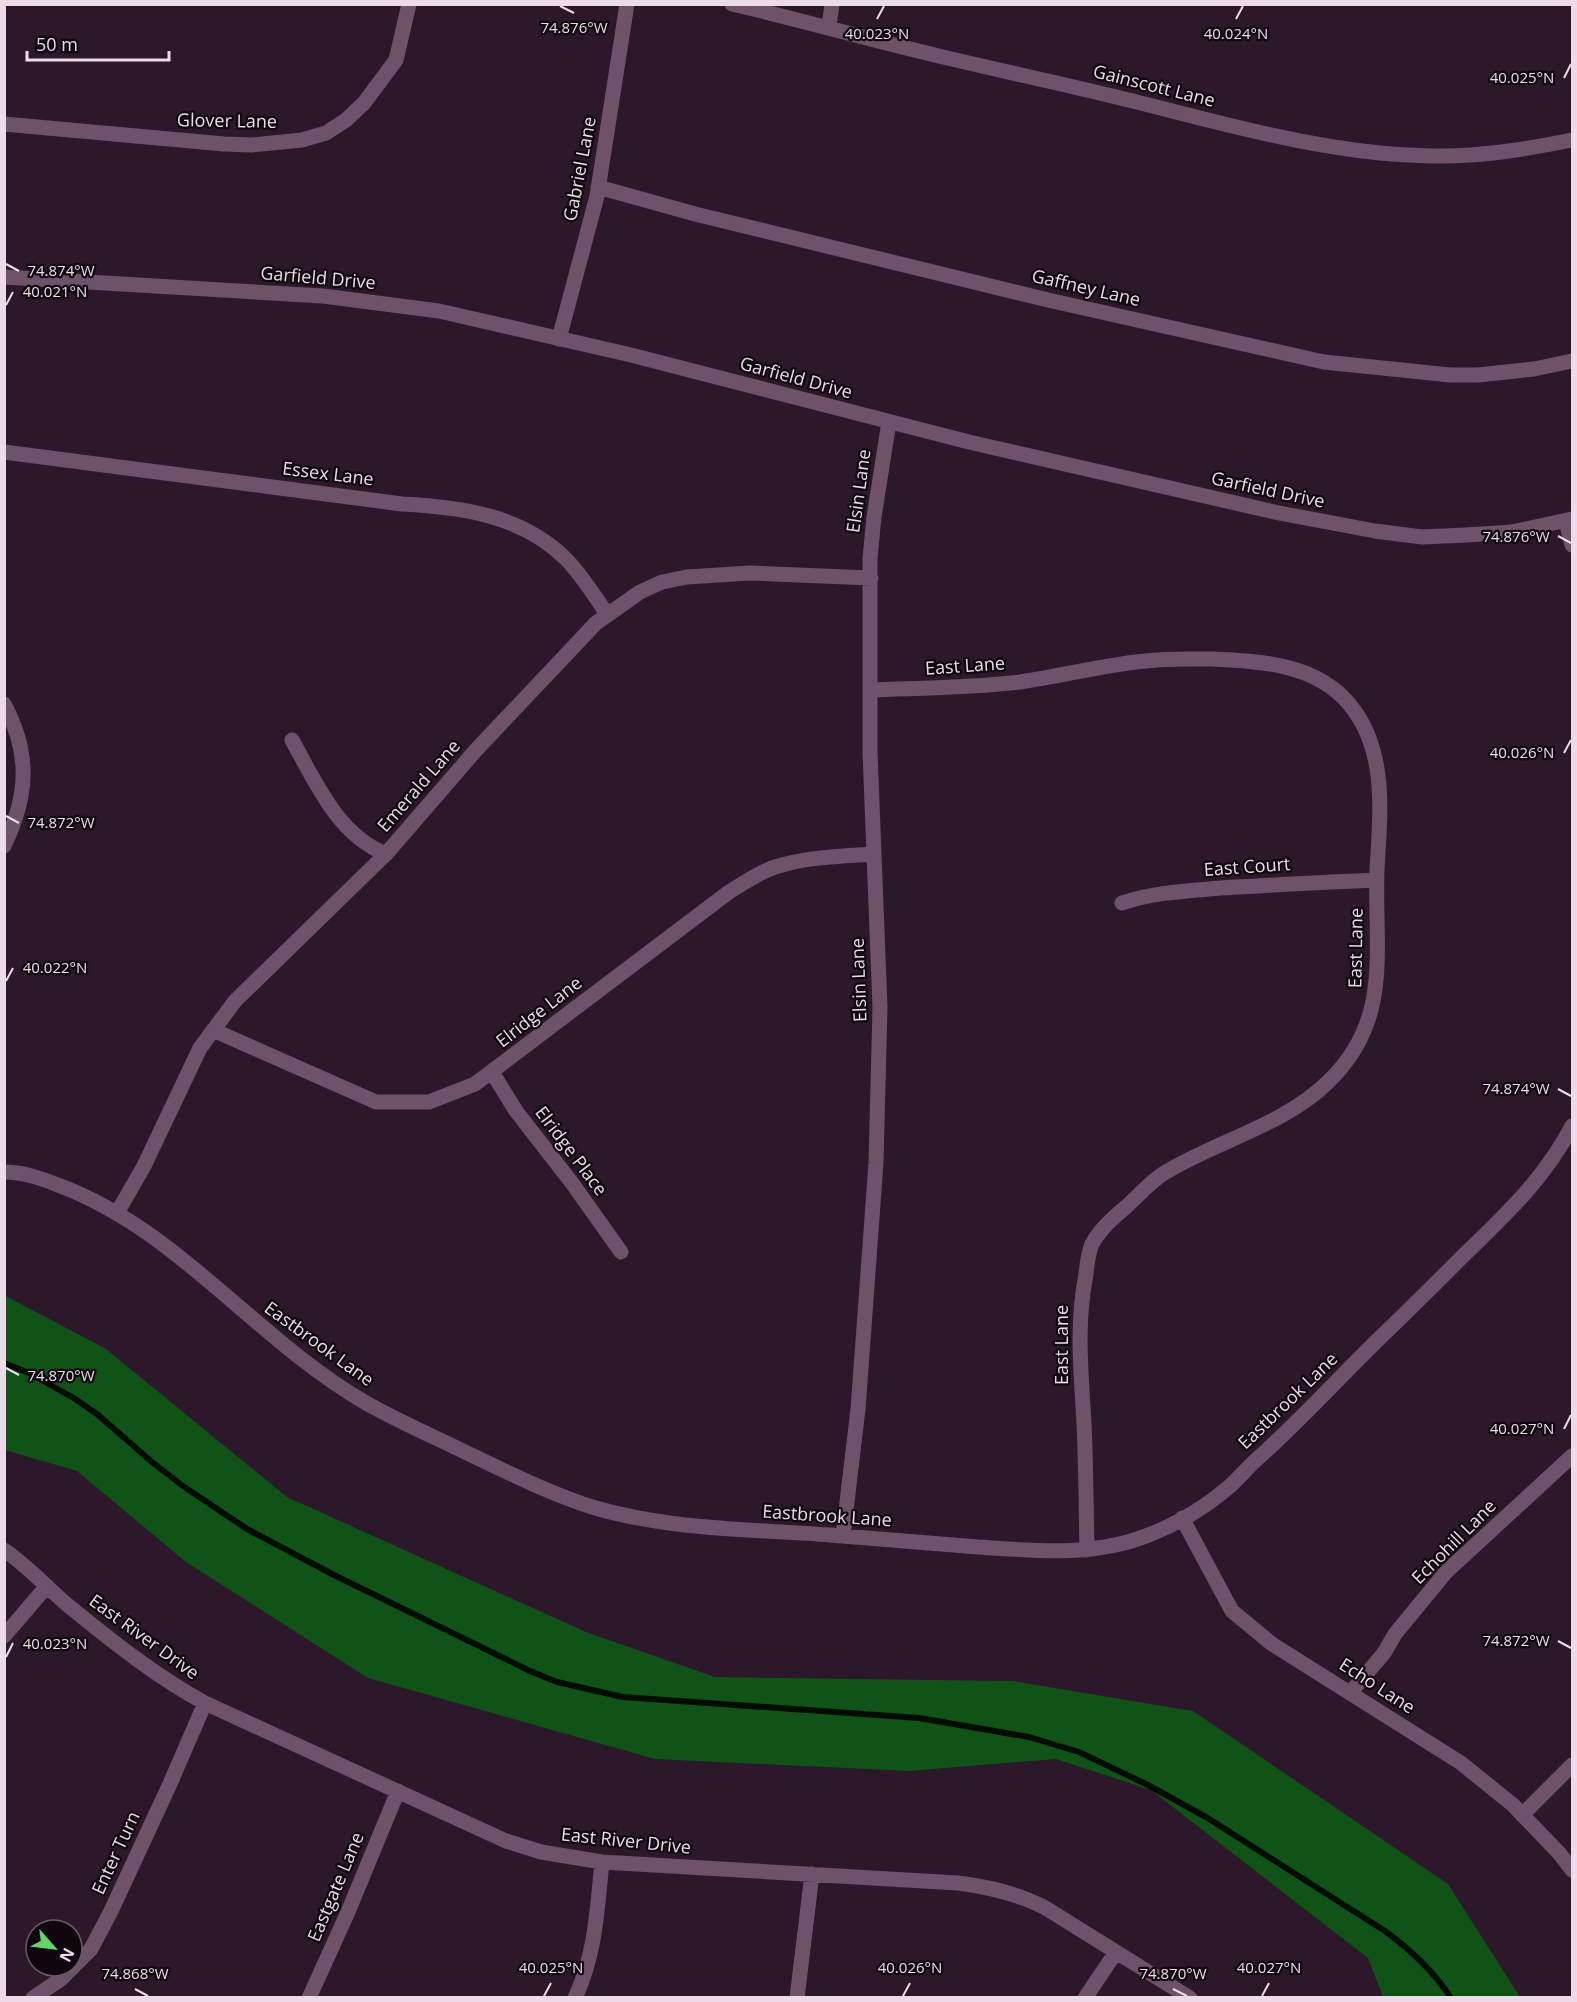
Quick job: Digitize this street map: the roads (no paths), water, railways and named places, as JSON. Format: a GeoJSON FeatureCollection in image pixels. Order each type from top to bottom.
{"type":"FeatureCollection","features":[{"type":"Feature","properties":{"kind":"street","name":"Glover Lane"},"geometry":{"type":"LineString","coordinates":[[4,124],[251,145],[302,140],[326,133],[346,120],[364,103],[396,60],[409,4]]}},
{"type":"Feature","properties":{"kind":"street","name":"Gabriel Lane"},"geometry":{"type":"LineString","coordinates":[[559,339],[584,250],[598,187],[627,4]]}},
{"type":"Feature","properties":{"kind":"street","name":"Gainscott Lane"},"geometry":{"type":"LineString","coordinates":[[732,4],[937,56],[1057,82],[1256,131],[1349,149],[1431,156],[1462,156],[1572,140]]}},
{"type":"Feature","properties":{"kind":"street"},"geometry":{"type":"LineString","coordinates":[[829,27],[832,4]]}},
{"type":"Feature","properties":{"kind":"street","name":"Gaffney Lane"},"geometry":{"type":"LineString","coordinates":[[598,187],[695,214],[1058,302],[1324,362],[1450,375],[1478,375],[1534,369],[1572,361]]}},
{"type":"Feature","properties":{"kind":"street","name":"Garfield Drive"},"geometry":{"type":"LineString","coordinates":[[4,277],[323,296],[439,311],[631,355],[889,422],[1279,513],[1375,531],[1422,537],[1466,535],[1512,532],[1569,520]]}},
{"type":"Feature","properties":{"kind":"street","name":"Elsin Lane"},"geometry":{"type":"LineString","coordinates":[[843,1536],[858,1409],[876,1163],[880,1027],[870,752],[870,558],[889,422]]}},
{"type":"Feature","properties":{"kind":"street","name":"Essex Lane"},"geometry":{"type":"LineString","coordinates":[[4,452],[487,514],[519,526],[551,545],[576,571],[607,614]]}},
{"type":"Feature","properties":{"kind":"street"},"geometry":{"type":"LineString","coordinates":[[1569,520],[1572,545]]}},
{"type":"Feature","properties":{"kind":"street","name":"Emerald Lane"},"geometry":{"type":"LineString","coordinates":[[117,1213],[144,1166],[200,1048],[235,1001],[386,854],[476,750],[575,643],[607,614],[640,592],[662,582],[687,577],[750,573],[871,578]]}},
{"type":"Feature","properties":{"kind":"street","name":"East Lane"},"geometry":{"type":"LineString","coordinates":[[870,690],[966,687],[1021,682],[1114,665],[1177,658],[1264,663],[1289,667],[1332,687],[1349,704],[1362,723],[1372,745],[1380,795],[1378,923],[1375,1002],[1361,1040],[1332,1079],[1313,1096],[1293,1109],[1164,1173],[1108,1222],[1090,1246],[1079,1316],[1087,1550]]}},
{"type":"Feature","properties":{"kind":"street"},"geometry":{"type":"LineString","coordinates":[[4,704],[18,735],[25,767],[23,788],[11,832],[4,846]]}},
{"type":"Feature","properties":{"kind":"street"},"geometry":{"type":"LineString","coordinates":[[292,741],[322,795],[349,830],[370,848],[386,854]]}},
{"type":"Feature","properties":{"kind":"street","name":"Elridge Lane"},"geometry":{"type":"LineString","coordinates":[[213,1030],[375,1102],[429,1102],[476,1084],[729,892],[753,878],[775,867],[807,860],[874,854]]}},
{"type":"Feature","properties":{"kind":"street","name":"East Court"},"geometry":{"type":"LineString","coordinates":[[1122,903],[1137,897],[1178,891],[1377,880]]}},
{"type":"Feature","properties":{"kind":"street","name":"Elridge Place"},"geometry":{"type":"LineString","coordinates":[[492,1072],[516,1111],[572,1183],[621,1252]]}},
{"type":"Feature","properties":{"kind":"street","name":"Eastbrook Lane"},"geometry":{"type":"LineString","coordinates":[[4,1172],[18,1172],[39,1178],[94,1199],[143,1228],[264,1329],[341,1388],[532,1485],[588,1506],[647,1520],[709,1527],[1030,1551],[1087,1550],[1123,1543],[1152,1534],[1205,1504],[1230,1486],[1500,1221],[1541,1177],[1558,1152],[1572,1125]]}},
{"type":"Feature","properties":{"kind":"street","name":"Echohill Lane"},"geometry":{"type":"LineString","coordinates":[[1351,1692],[1446,1572],[1572,1456]]}},
{"type":"Feature","properties":{"kind":"street","name":"Echo Lane"},"geometry":{"type":"LineString","coordinates":[[1182,1518],[1232,1611],[1272,1644],[1461,1763],[1522,1815],[1572,1870]]}},
{"type":"Feature","properties":{"kind":"street","name":"East River Drive"},"geometry":{"type":"LineString","coordinates":[[4,1550],[19,1560],[69,1606],[170,1684],[206,1703],[506,1841],[541,1852],[602,1862],[958,1883],[990,1887],[1020,1895],[1044,1907],[1190,1998]]}},
{"type":"Feature","properties":{"kind":"street"},"geometry":{"type":"LineString","coordinates":[[4,1636],[47,1586]]}},
{"type":"Feature","properties":{"kind":"street","name":"Enter Turn"},"geometry":{"type":"LineString","coordinates":[[33,1998],[61,1979],[90,1949],[111,1911],[206,1703]]}},
{"type":"Feature","properties":{"kind":"street"},"geometry":{"type":"LineString","coordinates":[[1522,1815],[1572,1765]]}},
{"type":"Feature","properties":{"kind":"street","name":"Eastgate Lane"},"geometry":{"type":"LineString","coordinates":[[309,1998],[348,1912],[398,1791]]}},
{"type":"Feature","properties":{"kind":"street"},"geometry":{"type":"LineString","coordinates":[[575,1998],[585,1973],[597,1929],[602,1862]]}},
{"type":"Feature","properties":{"kind":"street"},"geometry":{"type":"LineString","coordinates":[[798,1998],[812,1874]]}},
{"type":"Feature","properties":{"kind":"street"},"geometry":{"type":"LineString","coordinates":[[1085,1998],[1116,1952]]}},
{"type":"Feature","properties":{"kind":"waterway"},"geometry":{"type":"LineString","coordinates":[[4,1363],[29,1373],[97,1414],[183,1486],[247,1529],[334,1575],[557,1682],[623,1697],[919,1718],[1029,1737],[1079,1752],[1148,1785],[1206,1817],[1385,1931],[1421,1961],[1451,1998]]}}]}
